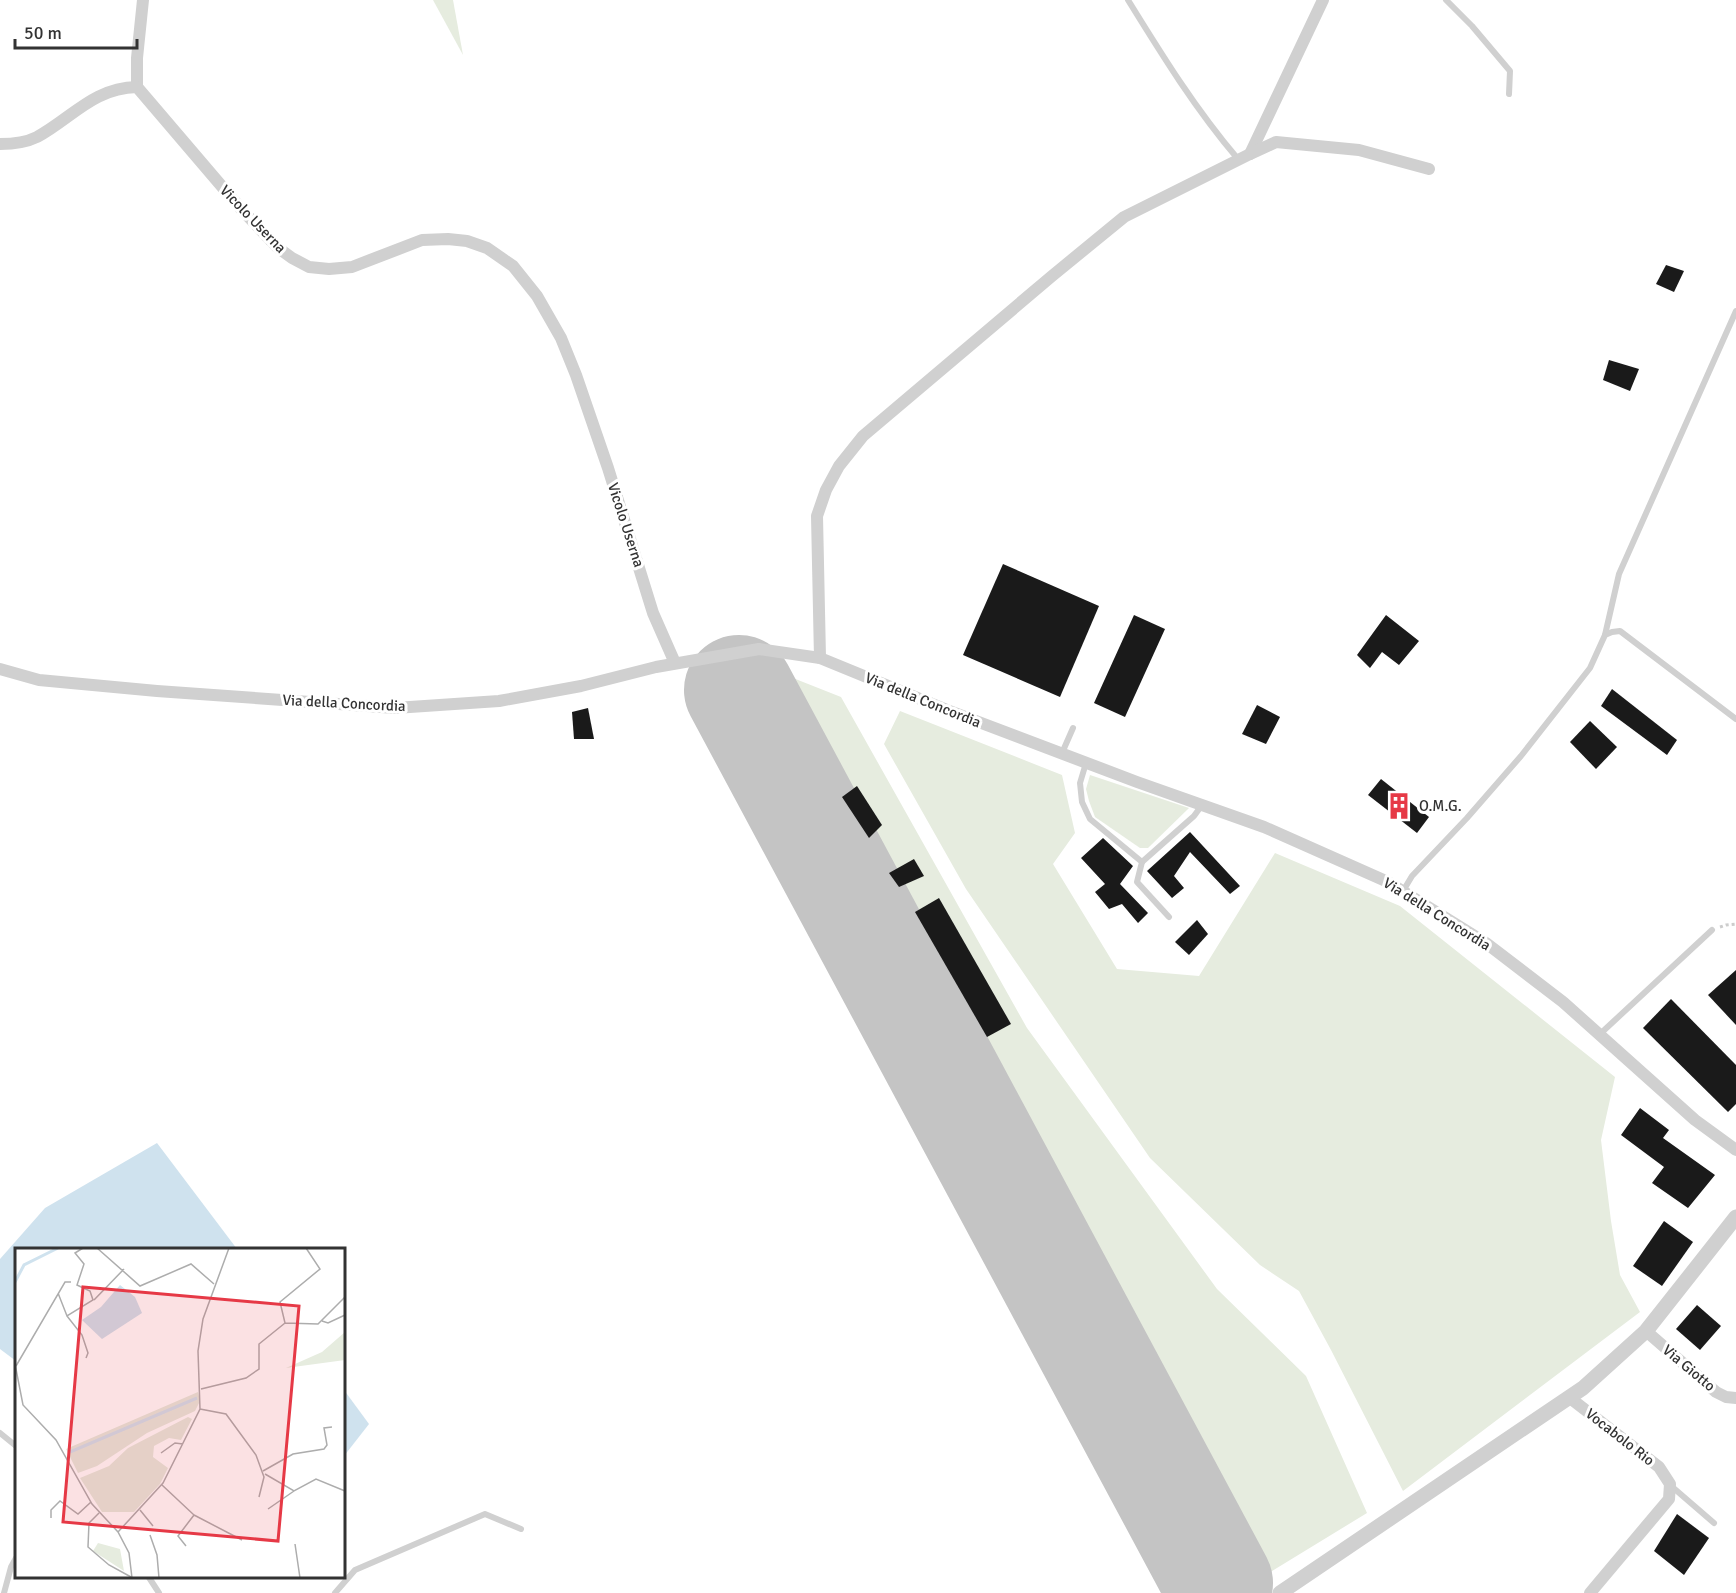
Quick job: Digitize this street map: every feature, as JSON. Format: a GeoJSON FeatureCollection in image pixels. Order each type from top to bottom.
{"type":"FeatureCollection","features":[{"type":"Feature","properties":{"kind":"street"},"geometry":{"type":"LineString","coordinates":[[0,144],[21,143],[36,137],[98,96],[121,88],[136,87],[143,0]]}},
{"type":"Feature","properties":{"kind":"street"},"geometry":{"type":"LineString","coordinates":[[1244,157],[1323,0]]}},
{"type":"Feature","properties":{"kind":"street","name":"Vicolo Userna"},"geometry":{"type":"LineString","coordinates":[[136,87],[277,247],[309,267],[329,269],[352,267],[422,240],[448,239],[467,241],[487,248],[513,266],[537,296],[561,338],[608,468],[653,613],[675,663]]}},
{"type":"Feature","properties":{"kind":"street"},"geometry":{"type":"LineString","coordinates":[[820,658],[817,516],[838,466],[863,436],[1124,218],[1276,142],[1359,150],[1429,170]]}},
{"type":"Feature","properties":{"kind":"street","name":"Via della Concordia"},"geometry":{"type":"LineString","coordinates":[[0,669],[39,680],[157,692],[395,708],[499,701],[581,686],[675,663],[759,649],[820,658],[947,710],[1263,827],[1388,882],[1486,943],[1563,1002],[1695,1120],[1736,1150]]}},
{"type":"Feature","properties":{"kind":"street"},"geometry":{"type":"LineString","coordinates":[[1280,1593],[1583,1388],[1646,1331],[1736,1217]]}},
{"type":"Feature","properties":{"kind":"street","name":"Via Giotto"},"geometry":{"type":"LineString","coordinates":[[1646,1331],[1716,1392],[1726,1397],[1736,1398]]}},
{"type":"Feature","properties":{"kind":"street","name":"Vocabolo Rio"},"geometry":{"type":"LineString","coordinates":[[1570,1398],[1659,1467],[1670,1484]]}},
{"type":"Feature","properties":{"kind":"street"},"geometry":{"type":"LineString","coordinates":[[1590,1593],[1669,1499],[1670,1484]]}},
{"type":"Feature","properties":{"kind":"lane"},"geometry":{"type":"LineString","coordinates":[[1128,0],[1169,66],[1220,138],[1244,157]]}},
{"type":"Feature","properties":{"kind":"lane"},"geometry":{"type":"LineString","coordinates":[[1446,0],[1472,26],[1510,72],[1509,94]]}},
{"type":"Feature","properties":{"kind":"lane"},"geometry":{"type":"LineString","coordinates":[[1403,891],[1412,876],[1521,756],[1590,668],[1605,635],[1619,574],[1736,310]]}},
{"type":"Feature","properties":{"kind":"lane"},"geometry":{"type":"LineString","coordinates":[[1605,635],[1620,631],[1736,719]]}},
{"type":"Feature","properties":{"kind":"lane"},"geometry":{"type":"LineString","coordinates":[[1062,753],[1073,728]]}},
{"type":"Feature","properties":{"kind":"lane"},"geometry":{"type":"LineString","coordinates":[[1086,763],[1080,783],[1082,802],[1090,819],[1142,862]]}},
{"type":"Feature","properties":{"kind":"lane"},"geometry":{"type":"LineString","coordinates":[[1169,917],[1137,882],[1142,862],[1194,816],[1202,805]]}},
{"type":"Feature","properties":{"kind":"lane"},"geometry":{"type":"LineString","coordinates":[[1600,1034],[1712,930]]}},
{"type":"Feature","properties":{"kind":"lane"},"geometry":{"type":"LineString","coordinates":[[0,1433],[15,1445]]}},
{"type":"Feature","properties":{"kind":"lane"},"geometry":{"type":"LineString","coordinates":[[1670,1484],[1714,1523]]}},
{"type":"Feature","properties":{"kind":"lane"},"geometry":{"type":"LineString","coordinates":[[335,1593],[355,1570],[485,1514],[521,1529]]}},
{"type":"Feature","properties":{"kind":"lane"},"geometry":{"type":"LineString","coordinates":[[4,1593],[15,1560]]}},
{"type":"Feature","properties":{"kind":"lane"},"geometry":{"type":"LineString","coordinates":[[149,1578],[159,1593]]}},
{"type":"Feature","properties":{"kind":"shaded area"},"geometry":{"type":"Polygon","coordinates":[[[433,0],[453,0],[463,55],[433,0]]]}},
{"type":"Feature","properties":{"kind":"shaded area"},"geometry":{"type":"Polygon","coordinates":[[[760,665],[841,697],[1027,1028],[1217,1289],[1306,1376],[1367,1513],[1236,1593],[1190,1593],[698,681],[760,665]]]}},
{"type":"Feature","properties":{"kind":"shaded area"},"geometry":{"type":"Polygon","coordinates":[[[900,711],[1062,775],[1075,833],[1053,864],[1117,969],[1199,976],[1275,853],[1400,906],[1615,1077],[1601,1140],[1620,1275],[1640,1312],[1403,1491],[1299,1291],[1260,1265],[1150,1158],[966,889],[884,744],[900,711]]]}},
{"type":"Feature","properties":{"kind":"shaded area"},"geometry":{"type":"Polygon","coordinates":[[[1090,775],[1189,808],[1148,848],[1140,848],[1095,817],[1086,789],[1090,775]]]}},
{"type":"Feature","properties":{"kind":"water"},"geometry":{"type":"Polygon","coordinates":[[[157,1143],[236,1248],[15,1248],[15,1360],[0,1349],[0,1259],[45,1208],[157,1143]]]}},
{"type":"Feature","properties":{"kind":"water"},"geometry":{"type":"Polygon","coordinates":[[[345,1391],[369,1424],[345,1455],[345,1391]]]}},
{"type":"Feature","properties":{"kind":"building"},"geometry":{"type":"Polygon","coordinates":[[[1666,265],[1684,271],[1674,292],[1656,284],[1666,265]]]}},
{"type":"Feature","properties":{"kind":"building"},"geometry":{"type":"Polygon","coordinates":[[[1609,360],[1639,369],[1630,391],[1603,380],[1609,360]]]}},
{"type":"Feature","properties":{"kind":"building"},"geometry":{"type":"Polygon","coordinates":[[[1003,564],[1099,606],[1060,697],[963,655],[1003,564]]]}},
{"type":"Feature","properties":{"kind":"building"},"geometry":{"type":"Polygon","coordinates":[[[1134,615],[1165,629],[1125,717],[1094,703],[1134,615]]]}},
{"type":"Feature","properties":{"kind":"building"},"geometry":{"type":"Polygon","coordinates":[[[1386,615],[1419,641],[1399,665],[1382,652],[1370,668],[1357,655],[1386,615]]]}},
{"type":"Feature","properties":{"kind":"building"},"geometry":{"type":"Polygon","coordinates":[[[1612,689],[1677,740],[1667,755],[1601,706],[1612,689]]]}},
{"type":"Feature","properties":{"kind":"building"},"geometry":{"type":"Polygon","coordinates":[[[1257,705],[1280,717],[1266,744],[1242,734],[1257,705]]]}},
{"type":"Feature","properties":{"kind":"building"},"geometry":{"type":"Polygon","coordinates":[[[588,708],[594,739],[574,739],[572,712],[588,708]]]}},
{"type":"Feature","properties":{"kind":"building"},"geometry":{"type":"Polygon","coordinates":[[[1590,721],[1617,747],[1596,769],[1570,742],[1590,721]]]}},
{"type":"Feature","properties":{"kind":"building","name":"O.M.G."},"geometry":{"type":"Polygon","coordinates":[[[1381,779],[1429,817],[1417,833],[1368,795],[1381,779]]]}},
{"type":"Feature","properties":{"kind":"building"},"geometry":{"type":"Polygon","coordinates":[[[857,786],[882,825],[869,838],[842,797],[857,786]]]}},
{"type":"Feature","properties":{"kind":"building"},"geometry":{"type":"Polygon","coordinates":[[[1190,832],[1240,886],[1230,894],[1190,852],[1174,876],[1184,888],[1172,898],[1147,871],[1190,832]]]}},
{"type":"Feature","properties":{"kind":"building"},"geometry":{"type":"Polygon","coordinates":[[[1103,838],[1133,866],[1120,884],[1148,913],[1138,923],[1122,904],[1109,909],[1095,892],[1105,884],[1081,858],[1103,838]]]}},
{"type":"Feature","properties":{"kind":"building"},"geometry":{"type":"Polygon","coordinates":[[[914,859],[924,876],[899,887],[889,873],[914,859]]]}},
{"type":"Feature","properties":{"kind":"building"},"geometry":{"type":"Polygon","coordinates":[[[939,898],[1011,1024],[987,1037],[915,912],[939,898]]]}},
{"type":"Feature","properties":{"kind":"building"},"geometry":{"type":"Polygon","coordinates":[[[1197,920],[1208,934],[1189,955],[1175,942],[1197,920]]]}},
{"type":"Feature","properties":{"kind":"building"},"geometry":{"type":"Polygon","coordinates":[[[1736,970],[1736,1025],[1708,995],[1736,970]]]}},
{"type":"Feature","properties":{"kind":"building"},"geometry":{"type":"Polygon","coordinates":[[[1671,999],[1736,1065],[1736,1104],[1728,1112],[1643,1028],[1671,999]]]}},
{"type":"Feature","properties":{"kind":"building"},"geometry":{"type":"Polygon","coordinates":[[[1640,1108],[1669,1130],[1663,1138],[1715,1175],[1688,1208],[1652,1183],[1664,1167],[1621,1135],[1640,1108]]]}},
{"type":"Feature","properties":{"kind":"building"},"geometry":{"type":"Polygon","coordinates":[[[1664,1221],[1693,1242],[1662,1286],[1633,1266],[1664,1221]]]}},
{"type":"Feature","properties":{"kind":"building"},"geometry":{"type":"Polygon","coordinates":[[[1697,1305],[1721,1326],[1700,1350],[1676,1329],[1697,1305]]]}},
{"type":"Feature","properties":{"kind":"building"},"geometry":{"type":"Polygon","coordinates":[[[1677,1514],[1709,1538],[1684,1575],[1654,1551],[1677,1514]]]}},
{"type":"Feature","properties":{"kind":"runway"},"geometry":{"type":"LineString","coordinates":[[739,690],[1218,1583]]}},
{"type":"Feature","properties":{"kind":"place","name":"O.M.G."},"geometry":{"type":"Point","coordinates":[1399,806]}}]}
